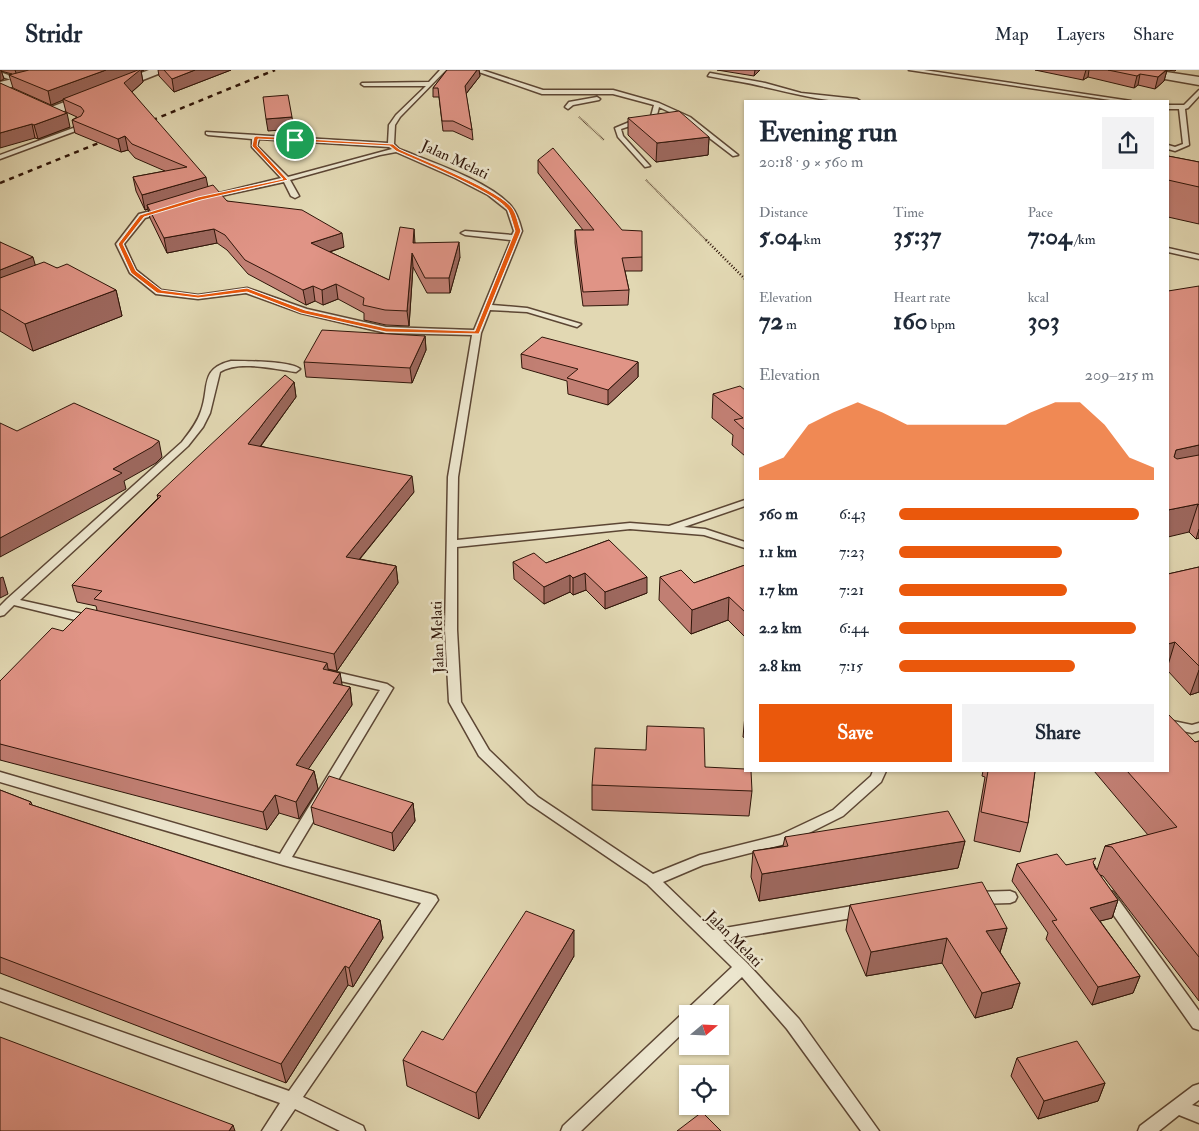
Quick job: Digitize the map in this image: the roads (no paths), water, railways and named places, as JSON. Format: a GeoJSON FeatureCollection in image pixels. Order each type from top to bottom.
{"type":"FeatureCollection","features":[{"type":"Feature","properties":{"kind":"street"},"geometry":{"type":"LineString","coordinates":[[0,88],[64,70]]}},
{"type":"Feature","properties":{"kind":"street"},"geometry":{"type":"LineString","coordinates":[[120,70],[142,77]]}},
{"type":"Feature","properties":{"kind":"street"},"geometry":{"type":"LineString","coordinates":[[79,125],[46,110],[159,70]]}},
{"type":"Feature","properties":{"kind":"street"},"geometry":{"type":"LineString","coordinates":[[1131,70],[1199,81]]}},
{"type":"Feature","properties":{"kind":"street"},"geometry":{"type":"LineString","coordinates":[[0,88],[17,97]]}},
{"type":"Feature","properties":{"kind":"lane"},"geometry":{"type":"LineString","coordinates":[[394,148],[392,125],[398,116],[443,70]]}},
{"type":"Feature","properties":{"kind":"lane"},"geometry":{"type":"LineString","coordinates":[[476,70],[542,92],[613,92],[673,109],[685,115],[735,155]]}},
{"type":"Feature","properties":{"kind":"lane"},"geometry":{"type":"LineString","coordinates":[[912,70],[1121,100]]}},
{"type":"Feature","properties":{"kind":"lane"},"geometry":{"type":"LineString","coordinates":[[0,74],[20,81]]}},
{"type":"Feature","properties":{"kind":"lane"},"geometry":{"type":"LineString","coordinates":[[400,75],[401,83]]}},
{"type":"Feature","properties":{"kind":"lane"},"geometry":{"type":"LineString","coordinates":[[710,75],[764,85],[801,95],[847,100]]}},
{"type":"Feature","properties":{"kind":"lane"},"geometry":{"type":"LineString","coordinates":[[364,84],[431,84]]}},
{"type":"Feature","properties":{"kind":"lane"},"geometry":{"type":"LineString","coordinates":[[1169,107],[1182,108],[1199,92]]}},
{"type":"Feature","properties":{"kind":"lane"},"geometry":{"type":"LineString","coordinates":[[568,107],[571,102],[636,97]]}},
{"type":"Feature","properties":{"kind":"lane"},"geometry":{"type":"LineString","coordinates":[[647,166],[620,136],[618,128],[632,123],[653,122],[657,104]]}},
{"type":"Feature","properties":{"kind":"lane"},"geometry":{"type":"LineString","coordinates":[[1169,147],[1175,148],[1186,145],[1182,108]]}},
{"type":"Feature","properties":{"kind":"lane"},"geometry":{"type":"LineString","coordinates":[[0,157],[79,128],[79,125]]}},
{"type":"Feature","properties":{"kind":"lane"},"geometry":{"type":"LineString","coordinates":[[208,133],[394,148]]}},
{"type":"Feature","properties":{"kind":"lane"},"geometry":{"type":"LineString","coordinates":[[256,137],[254,146],[286,179],[295,196]]}},
{"type":"Feature","properties":{"kind":"lane"},"geometry":{"type":"LineString","coordinates":[[200,198],[286,179],[394,148]]}},
{"type":"Feature","properties":{"kind":"lane","name":"Jalan Melati"},"geometry":{"type":"LineString","coordinates":[[394,148],[478,187],[502,201],[510,210],[517,224],[518,231],[477,333],[453,477],[452,630],[455,702],[484,753],[533,800],[652,880],[742,967],[793,1024],[872,1131]]}},
{"type":"Feature","properties":{"kind":"lane"},"geometry":{"type":"LineString","coordinates":[[175,206],[142,216],[120,244],[133,271],[159,292],[198,296],[247,290],[304,312],[386,330],[477,333]]}},
{"type":"Feature","properties":{"kind":"lane"},"geometry":{"type":"LineString","coordinates":[[465,233],[515,238]]}},
{"type":"Feature","properties":{"kind":"lane"},"geometry":{"type":"LineString","coordinates":[[1169,250],[1199,257]]}},
{"type":"Feature","properties":{"kind":"lane"},"geometry":{"type":"LineString","coordinates":[[487,307],[527,310],[577,324]]}},
{"type":"Feature","properties":{"kind":"lane"},"geometry":{"type":"LineString","coordinates":[[0,612],[185,444],[197,430],[206,410],[215,371],[221,366],[238,363],[296,369]]}},
{"type":"Feature","properties":{"kind":"lane"},"geometry":{"type":"LineString","coordinates":[[668,529],[744,503]]}},
{"type":"Feature","properties":{"kind":"lane"},"geometry":{"type":"LineString","coordinates":[[452,544],[630,526],[705,532],[744,545]]}},
{"type":"Feature","properties":{"kind":"lane"},"geometry":{"type":"LineString","coordinates":[[11,601],[108,623]]}},
{"type":"Feature","properties":{"kind":"lane"},"geometry":{"type":"LineString","coordinates":[[283,860],[387,688],[319,672]]}},
{"type":"Feature","properties":{"kind":"lane"},"geometry":{"type":"LineString","coordinates":[[1169,724],[1192,728],[1199,727]]}},
{"type":"Feature","properties":{"kind":"lane"},"geometry":{"type":"LineString","coordinates":[[652,880],[700,860],[784,839],[838,813],[876,779],[880,772]]}},
{"type":"Feature","properties":{"kind":"lane"},"geometry":{"type":"LineString","coordinates":[[0,777],[283,860],[430,900],[270,1131]]}},
{"type":"Feature","properties":{"kind":"lane"},"geometry":{"type":"LineString","coordinates":[[1096,881],[1199,1023]]}},
{"type":"Feature","properties":{"kind":"lane"},"geometry":{"type":"LineString","coordinates":[[965,898],[1010,897]]}},
{"type":"Feature","properties":{"kind":"lane"},"geometry":{"type":"LineString","coordinates":[[710,936],[882,907]]}},
{"type":"Feature","properties":{"kind":"lane"},"geometry":{"type":"LineString","coordinates":[[702,1005],[742,967]]}},
{"type":"Feature","properties":{"kind":"lane"},"geometry":{"type":"LineString","coordinates":[[0,995],[291,1099],[357,1131]]}},
{"type":"Feature","properties":{"kind":"lane"},"geometry":{"type":"LineString","coordinates":[[569,1131],[679,1027]]}},
{"type":"Feature","properties":{"kind":"lane"},"geometry":{"type":"LineString","coordinates":[[1146,1131],[1199,1091]]}},
{"type":"Feature","properties":{"kind":"lane"},"geometry":{"type":"LineString","coordinates":[[1177,1107],[1199,1115]]}},
{"type":"Feature","properties":{"kind":"railway"},"geometry":{"type":"LineString","coordinates":[[143,124],[275,70]]}},
{"type":"Feature","properties":{"kind":"railway"},"geometry":{"type":"LineString","coordinates":[[0,183],[111,138]]}}]}
